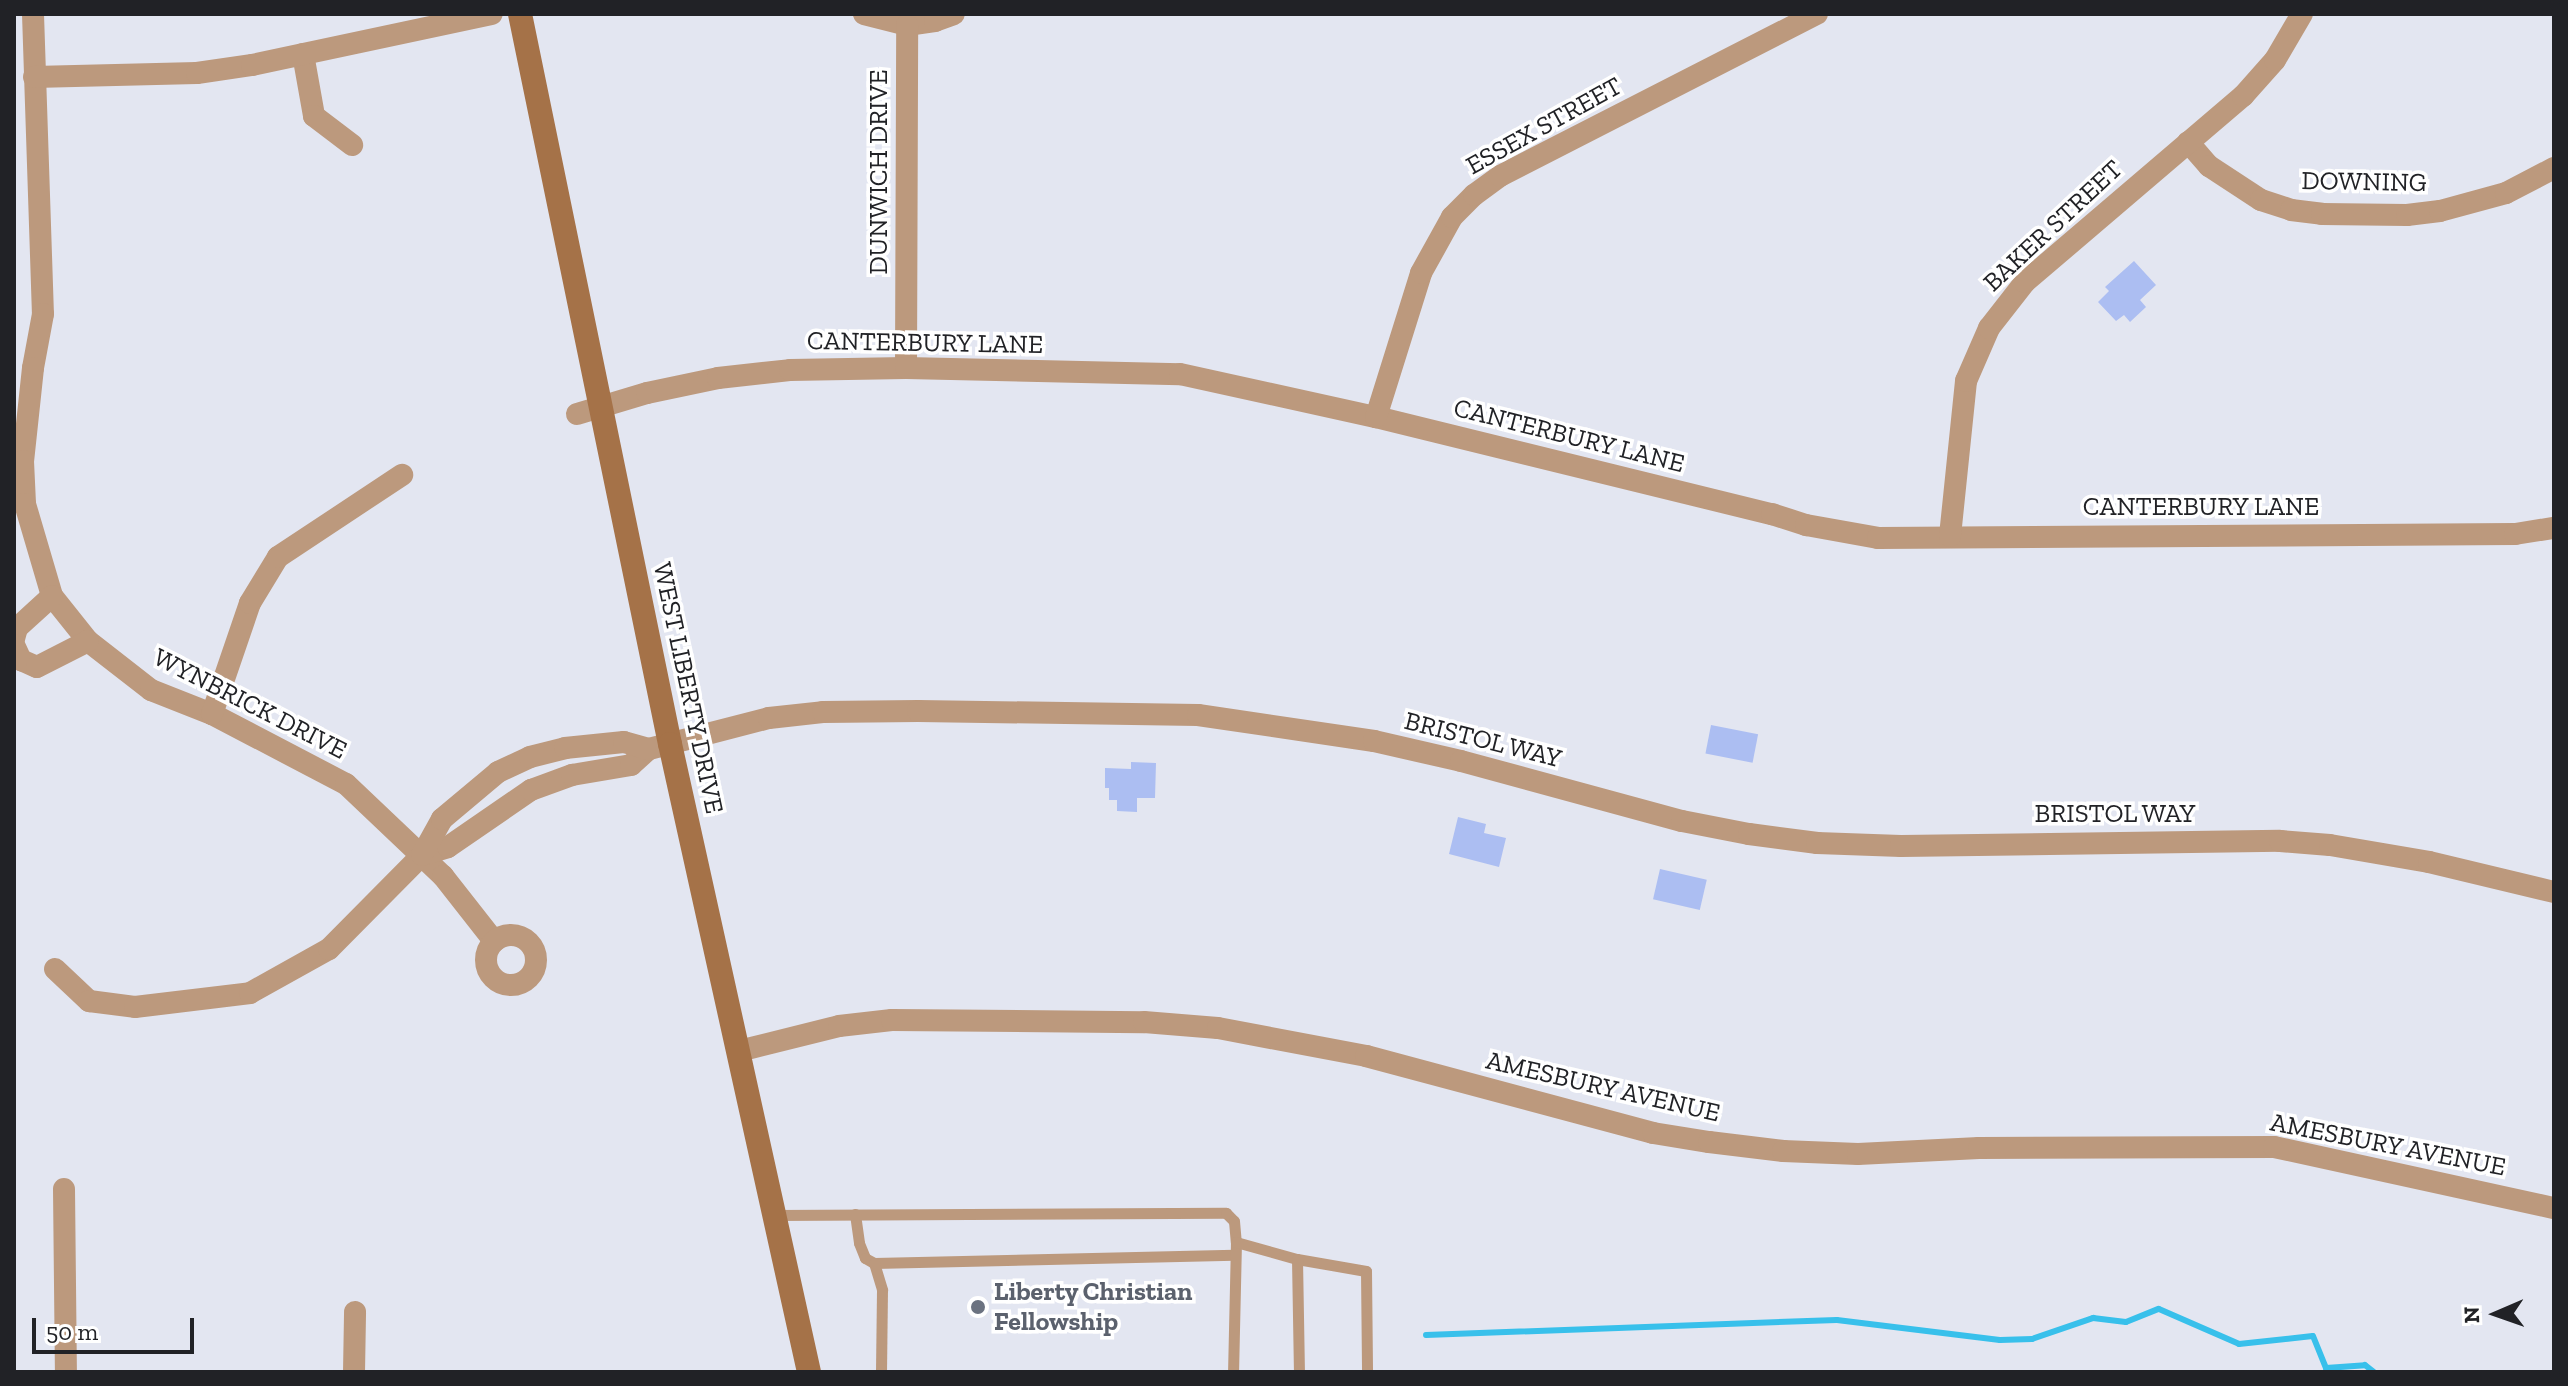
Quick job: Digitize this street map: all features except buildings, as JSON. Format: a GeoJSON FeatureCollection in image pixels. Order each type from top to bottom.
{"type":"FeatureCollection","features":[{"type":"Feature","properties":{"kind":"main road","name":"WEST LIBERTY DRIVE"},"geometry":{"type":"LineString","coordinates":[[520,14],[589,410],[659,747],[739,1051],[809,1370]]}},
{"type":"Feature","properties":{"kind":"street","name":"WYNBRICK DRIVE"},"geometry":{"type":"LineString","coordinates":[[33,14],[43,314],[33,368],[23,461],[25,504],[52,596],[88,641],[151,690],[212,714],[346,784],[422,855],[469,905],[494,941]]}},
{"type":"Feature","properties":{"kind":"street"},"geometry":{"type":"LineString","coordinates":[[34,77],[197,73],[492,14]]}},
{"type":"Feature","properties":{"kind":"street"},"geometry":{"type":"LineString","coordinates":[[864,14],[907,25],[935,21],[954,14]]}},
{"type":"Feature","properties":{"kind":"street","name":"ESSEX STREET"},"geometry":{"type":"LineString","coordinates":[[1376,417],[1427,259],[1452,217],[1474,195],[1500,176],[1817,14]]}},
{"type":"Feature","properties":{"kind":"street","name":"BAKER STREET"},"geometry":{"type":"LineString","coordinates":[[1950,536],[1966,381],[1989,328],[2025,282],[2243,96],[2275,60],[2302,14]]}},
{"type":"Feature","properties":{"kind":"street","name":"DUNWICH DRIVE"},"geometry":{"type":"LineString","coordinates":[[906,368],[907,25]]}},
{"type":"Feature","properties":{"kind":"street"},"geometry":{"type":"LineString","coordinates":[[303,54],[314,116],[352,145]]}},
{"type":"Feature","properties":{"kind":"street","name":"DOWNING"},"geometry":{"type":"LineString","coordinates":[[2188,142],[2209,166],[2261,200],[2291,210],[2322,214],[2407,215],[2440,211],[2506,193],[2554,168]]}},
{"type":"Feature","properties":{"kind":"street","name":"CANTERBURY LANE"},"geometry":{"type":"LineString","coordinates":[[589,410],[718,378],[790,370],[906,368],[1180,374],[1376,417],[1841,534],[1878,538],[2515,534],[2554,528]]}},
{"type":"Feature","properties":{"kind":"street"},"geometry":{"type":"LineString","coordinates":[[212,714],[250,603],[278,557],[402,475]]}},
{"type":"Feature","properties":{"kind":"street"},"geometry":{"type":"LineString","coordinates":[[52,596],[17,628],[14,642],[21,660],[37,667],[88,641]]}},
{"type":"Feature","properties":{"kind":"street","name":"BRISTOL WAY"},"geometry":{"type":"LineString","coordinates":[[422,855],[448,847],[480,822],[531,790],[572,775],[631,765],[659,747],[769,718],[823,712],[1198,715],[1374,741],[1461,761],[1682,821],[1817,843],[1901,846],[2280,841],[2330,845],[2429,862],[2554,892]]}},
{"type":"Feature","properties":{"kind":"street"},"geometry":{"type":"LineString","coordinates":[[55,969],[89,1001],[135,1007],[250,993],[329,949],[422,855],[442,819],[498,772],[565,748],[624,742],[659,747]]}},
{"type":"Feature","properties":{"kind":"street","name":"AMESBURY AVENUE"},"geometry":{"type":"LineString","coordinates":[[739,1051],[799,1034],[892,1020],[1144,1022],[1218,1028],[1366,1056],[1653,1133],[1709,1142],[1783,1151],[1858,1154],[1979,1148],[2274,1147],[2554,1208]]}},
{"type":"Feature","properties":{"kind":"street"},"geometry":{"type":"LineString","coordinates":[[64,1189],[66,1372]]}},
{"type":"Feature","properties":{"kind":"street"},"geometry":{"type":"LineString","coordinates":[[354,1372],[355,1312]]}},
{"type":"Feature","properties":{"kind":"lane"},"geometry":{"type":"LineString","coordinates":[[565,748],[572,775]]}},
{"type":"Feature","properties":{"kind":"lane"},"geometry":{"type":"LineString","coordinates":[[517,763],[531,790]]}},
{"type":"Feature","properties":{"kind":"lane"},"geometry":{"type":"LineString","coordinates":[[463,800],[480,822]]}},
{"type":"Feature","properties":{"kind":"lane"},"geometry":{"type":"LineString","coordinates":[[775,1215],[1226,1213],[1234,1221],[1233,1372]]}},
{"type":"Feature","properties":{"kind":"lane"},"geometry":{"type":"LineString","coordinates":[[855,1214],[862,1251],[865,1258],[874,1263],[1235,1249],[1366,1271],[1367,1372]]}},
{"type":"Feature","properties":{"kind":"lane"},"geometry":{"type":"LineString","coordinates":[[1297,1259],[1299,1372]]}},
{"type":"Feature","properties":{"kind":"lane"},"geometry":{"type":"LineString","coordinates":[[874,1263],[882,1290],[881,1372]]}},
{"type":"Feature","properties":{"kind":"waterway"},"geometry":{"type":"LineString","coordinates":[[1426,1335],[1837,1320],[2000,1340],[2032,1339],[2093,1318],[2126,1322],[2159,1309],[2239,1344],[2313,1336],[2326,1368],[2365,1365],[2374,1372]]}},
{"type":"Feature","properties":{"kind":"place","name":"Liberty Christian Fellowship"},"geometry":{"type":"Point","coordinates":[978,1307]}}]}
